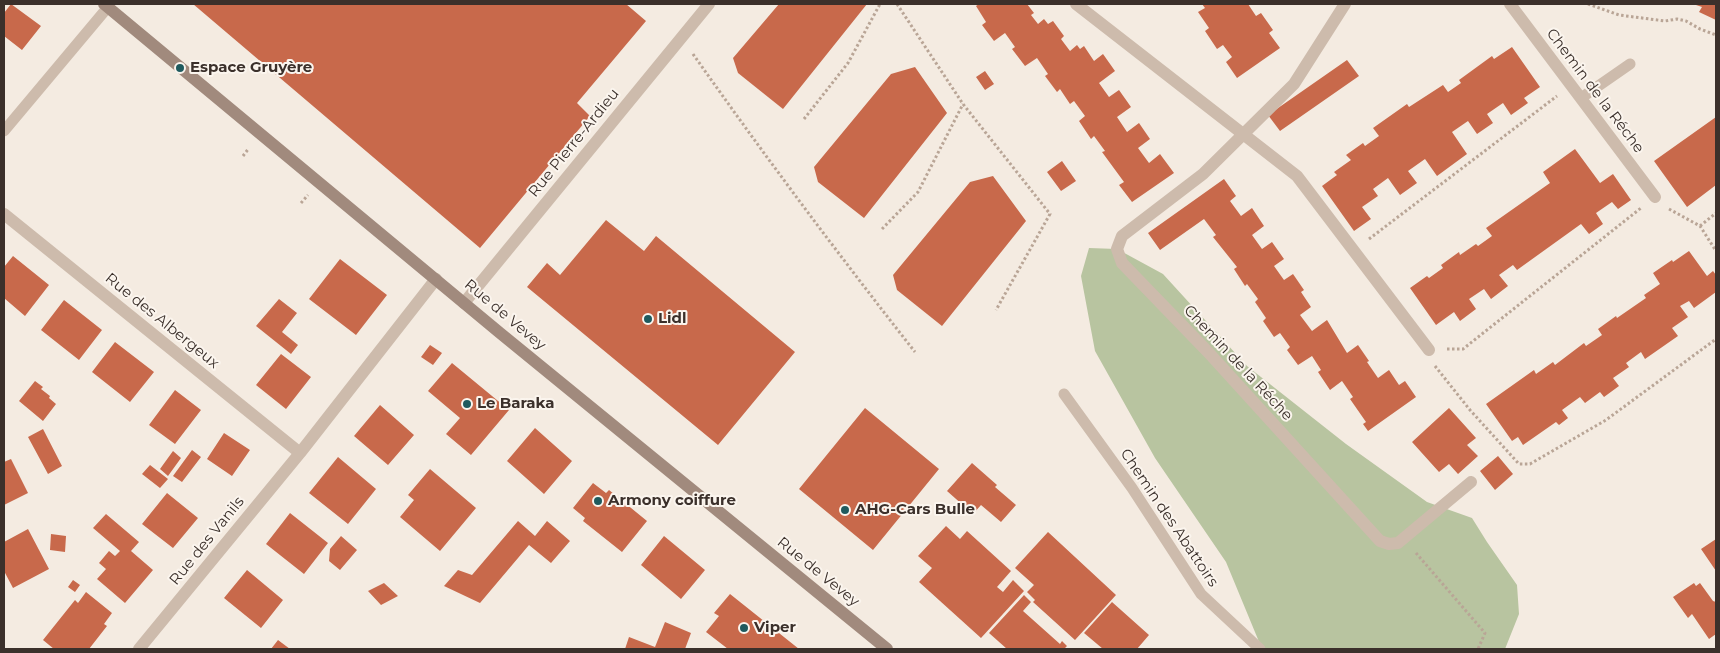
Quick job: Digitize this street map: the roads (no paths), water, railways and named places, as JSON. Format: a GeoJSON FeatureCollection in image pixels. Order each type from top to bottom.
{"type":"FeatureCollection","features":[{"type":"Feature","properties":{"kind":"main road","name":"Rue de Vevey"},"geometry":{"type":"LineString","coordinates":[[106,6],[464,303],[887,649]]}},
{"type":"Feature","properties":{"kind":"street","name":"Rue Pierre-Ardieu"},"geometry":{"type":"LineString","coordinates":[[464,303],[709,4]]}},
{"type":"Feature","properties":{"kind":"street"},"geometry":{"type":"LineString","coordinates":[[1076,4],[1297,176],[1429,350]]}},
{"type":"Feature","properties":{"kind":"street","name":"Chemin de la Réche"},"geometry":{"type":"LineString","coordinates":[[1345,4],[1294,84],[1203,174],[1122,236],[1117,249],[1122,264],[1208,352],[1380,541],[1389,544],[1398,543],[1471,482]]}},
{"type":"Feature","properties":{"kind":"street","name":"Chemin de la Réche"},"geometry":{"type":"LineString","coordinates":[[1510,4],[1654,197]]}},
{"type":"Feature","properties":{"kind":"street","name":"Rue des Albergeux"},"geometry":{"type":"LineString","coordinates":[[4,214],[300,453]]}},
{"type":"Feature","properties":{"kind":"street","name":"Rue des Vanils"},"geometry":{"type":"LineString","coordinates":[[139,649],[300,453],[436,279]]}},
{"type":"Feature","properties":{"kind":"lane"},"geometry":{"type":"LineString","coordinates":[[4,131],[106,6]]}},
{"type":"Feature","properties":{"kind":"lane"},"geometry":{"type":"LineString","coordinates":[[1581,98],[1630,64]]}},
{"type":"Feature","properties":{"kind":"lane","name":"Chemin des Abattoirs"},"geometry":{"type":"LineString","coordinates":[[1064,394],[1132,488],[1201,594],[1260,649]]}},
{"type":"Feature","properties":{"kind":"place","name":"Espace Gruyère"},"geometry":{"type":"Point","coordinates":[180,68]}},
{"type":"Feature","properties":{"kind":"place","name":"Lidl"},"geometry":{"type":"Point","coordinates":[648,319]}},
{"type":"Feature","properties":{"kind":"place","name":"Le Baraka"},"geometry":{"type":"Point","coordinates":[467,404]}},
{"type":"Feature","properties":{"kind":"place","name":"Armony coiffure"},"geometry":{"type":"Point","coordinates":[598,501]}},
{"type":"Feature","properties":{"kind":"place","name":"AHG-Cars Bulle"},"geometry":{"type":"Point","coordinates":[845,510]}},
{"type":"Feature","properties":{"kind":"place","name":"Viper"},"geometry":{"type":"Point","coordinates":[744,628]}}]}
